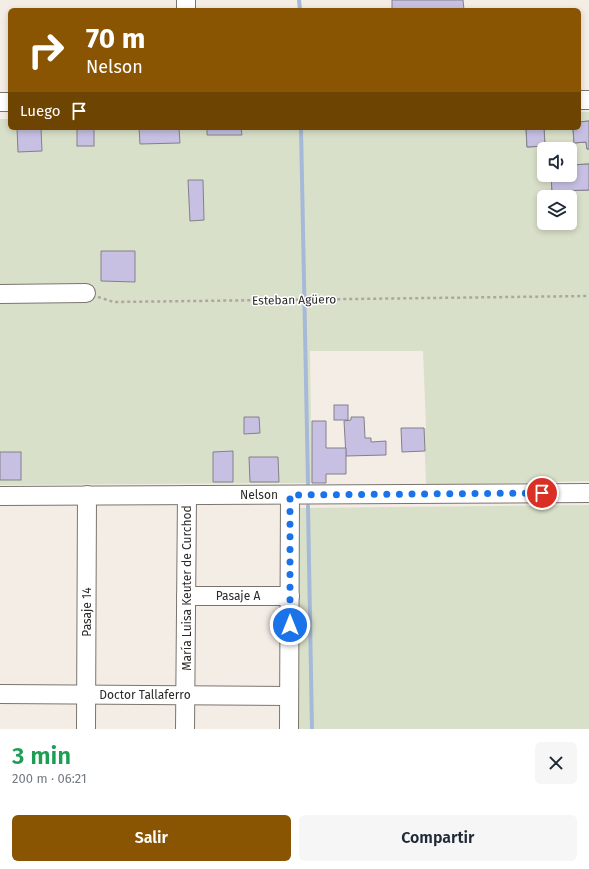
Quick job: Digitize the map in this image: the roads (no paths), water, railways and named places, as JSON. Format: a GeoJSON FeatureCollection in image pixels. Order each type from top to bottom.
{"type":"FeatureCollection","features":[{"type":"Feature","properties":{"kind":"street"},"geometry":{"type":"LineString","coordinates":[[0,294],[86,293]]}},
{"type":"Feature","properties":{"kind":"street","name":"Nelson"},"geometry":{"type":"LineString","coordinates":[[0,496],[589,493]]}},
{"type":"Feature","properties":{"kind":"street","name":"Pasaje 14"},"geometry":{"type":"LineString","coordinates":[[86,729],[87,495]]}},
{"type":"Feature","properties":{"kind":"street","name":"María Luisa Keuter de Curchod"},"geometry":{"type":"LineString","coordinates":[[185,729],[187,495]]}},
{"type":"Feature","properties":{"kind":"street"},"geometry":{"type":"LineString","coordinates":[[289,729],[290,495]]}},
{"type":"Feature","properties":{"kind":"street","name":"Pasaje A"},"geometry":{"type":"LineString","coordinates":[[186,596],[290,596]]}},
{"type":"Feature","properties":{"kind":"street","name":"Doctor Tallaferro"},"geometry":{"type":"LineString","coordinates":[[0,694],[289,696]]}},
{"type":"Feature","properties":{"kind":"waterway"},"geometry":{"type":"LineString","coordinates":[[299,0],[300,8]]}},
{"type":"Feature","properties":{"kind":"waterway"},"geometry":{"type":"LineString","coordinates":[[301,130],[308,483]]}},
{"type":"Feature","properties":{"kind":"waterway"},"geometry":{"type":"LineString","coordinates":[[308,506],[312,729]]}}]}
